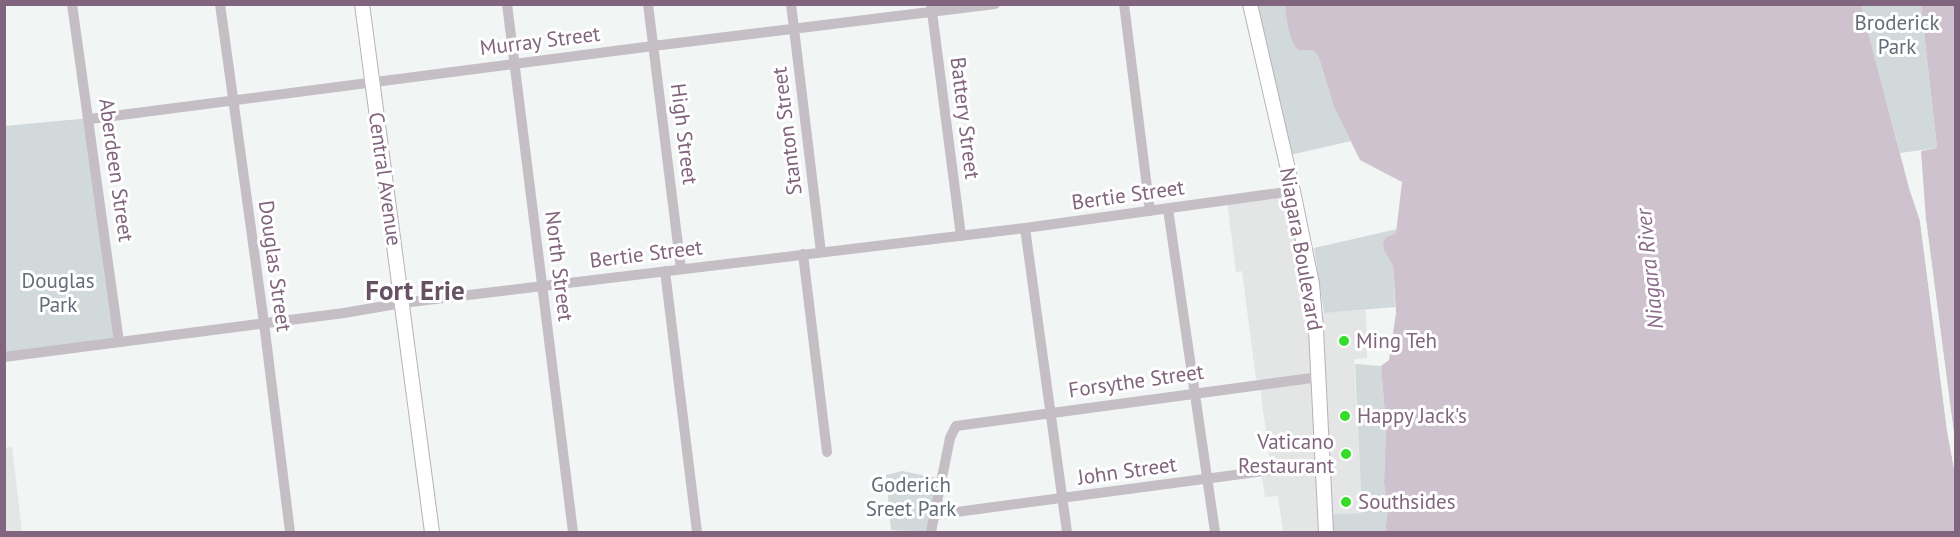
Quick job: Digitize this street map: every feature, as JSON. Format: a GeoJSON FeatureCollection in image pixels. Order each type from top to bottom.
{"type":"FeatureCollection","features":[{"type":"Feature","properties":{"kind":"main road","name":"Central Avenue"},"geometry":{"type":"LineString","coordinates":[[362,4],[432,532]]}},
{"type":"Feature","properties":{"kind":"main road","name":"Niagara Boulevard"},"geometry":{"type":"LineString","coordinates":[[1250,4],[1312,284],[1324,463],[1326,532]]}},
{"type":"Feature","properties":{"kind":"street","name":"Aberdeen Street"},"geometry":{"type":"LineString","coordinates":[[72,4],[90,119],[119,342]]}},
{"type":"Feature","properties":{"kind":"street","name":"Douglas Street"},"geometry":{"type":"LineString","coordinates":[[220,4],[290,532]]}},
{"type":"Feature","properties":{"kind":"street","name":"North Street"},"geometry":{"type":"LineString","coordinates":[[507,4],[573,532]]}},
{"type":"Feature","properties":{"kind":"street","name":"High Street"},"geometry":{"type":"LineString","coordinates":[[648,4],[681,269]]}},
{"type":"Feature","properties":{"kind":"street","name":"Stanton Street"},"geometry":{"type":"LineString","coordinates":[[791,4],[821,252]]}},
{"type":"Feature","properties":{"kind":"street","name":"Murray Street"},"geometry":{"type":"LineString","coordinates":[[90,119],[932,9],[995,4]]}},
{"type":"Feature","properties":{"kind":"street"},"geometry":{"type":"LineString","coordinates":[[1124,4],[1150,212]]}},
{"type":"Feature","properties":{"kind":"street","name":"Battery Street"},"geometry":{"type":"LineString","coordinates":[[932,9],[960,236]]}},
{"type":"Feature","properties":{"kind":"street","name":"Bertie Street"},"geometry":{"type":"LineString","coordinates":[[4,357],[402,303],[1025,228],[1293,191]]}},
{"type":"Feature","properties":{"kind":"street"},"geometry":{"type":"LineString","coordinates":[[1167,209],[1215,532]]}},
{"type":"Feature","properties":{"kind":"street"},"geometry":{"type":"LineString","coordinates":[[1025,228],[1067,532]]}},
{"type":"Feature","properties":{"kind":"street"},"geometry":{"type":"LineString","coordinates":[[803,254],[827,452]]}},
{"type":"Feature","properties":{"kind":"street"},"geometry":{"type":"LineString","coordinates":[[665,271],[697,532]]}},
{"type":"Feature","properties":{"kind":"street","name":"Forsythe Street"},"geometry":{"type":"LineString","coordinates":[[934,516],[950,438],[958,425],[1319,377]]}},
{"type":"Feature","properties":{"kind":"street","name":"John Street"},"geometry":{"type":"LineString","coordinates":[[934,516],[1324,463]]}},
{"type":"Feature","properties":{"kind":"street"},"geometry":{"type":"LineString","coordinates":[[931,532],[934,516]]}},
{"type":"Feature","properties":{"kind":"shaded area"},"geometry":{"type":"Polygon","coordinates":[[[1293,191],[1315,313],[1366,310],[1367,358],[1354,359],[1362,513],[1326,514],[1326,532],[1283,532],[1278,496],[1265,497],[1261,472],[1271,470],[1242,271],[1236,272],[1227,201],[1293,191]]]}},
{"type":"Feature","properties":{"kind":"shaded area"},"geometry":{"type":"Polygon","coordinates":[[[12,447],[22,532],[5,532],[5,448],[12,447]]]}},
{"type":"Feature","properties":{"kind":"green space"},"geometry":{"type":"Polygon","coordinates":[[[1253,5],[1285,5],[1290,34],[1298,50],[1312,50],[1318,55],[1334,107],[1351,141],[1290,155],[1253,5]]]}},
{"type":"Feature","properties":{"kind":"green space","name":"Broderick Park"},"geometry":{"type":"Polygon","coordinates":[[[1861,5],[1921,5],[1937,148],[1900,153],[1861,5]]]}},
{"type":"Feature","properties":{"kind":"green space","name":"Douglas Park"},"geometry":{"type":"Polygon","coordinates":[[[90,118],[119,342],[5,356],[4,126],[90,118]]]}},
{"type":"Feature","properties":{"kind":"green space"},"geometry":{"type":"Polygon","coordinates":[[[1397,229],[1396,233],[1386,237],[1384,251],[1393,266],[1395,307],[1324,313],[1314,248],[1397,229]]]}},
{"type":"Feature","properties":{"kind":"green space"},"geometry":{"type":"Polygon","coordinates":[[[1355,364],[1381,366],[1386,428],[1384,483],[1388,509],[1385,532],[1333,532],[1333,514],[1362,513],[1355,364]]]}},
{"type":"Feature","properties":{"kind":"green space","name":"Goderich Sreet Park"},"geometry":{"type":"Polygon","coordinates":[[[902,471],[937,478],[927,532],[891,530],[886,475],[902,471]]]}},
{"type":"Feature","properties":{"kind":"water","name":"Niagara River"},"geometry":{"type":"Polygon","coordinates":[[[1285,5],[1861,5],[1909,188],[1920,221],[1947,430],[1955,474],[1955,532],[1385,532],[1388,509],[1384,483],[1386,428],[1381,366],[1389,360],[1396,313],[1393,266],[1384,251],[1383,243],[1386,237],[1396,233],[1402,182],[1360,160],[1334,107],[1318,55],[1312,50],[1298,50],[1292,40],[1285,5]]]}},
{"type":"Feature","properties":{"kind":"water"},"geometry":{"type":"Polygon","coordinates":[[[1921,5],[1955,5],[1955,442],[1926,220],[1921,151],[1937,148],[1921,5]]]}},
{"type":"Feature","properties":{"kind":"pier"},"geometry":{"type":"Polygon","coordinates":[[[1926,220],[1956,445],[1953,444],[1955,474],[1947,430],[1920,221],[1926,220]]]}},
{"type":"Feature","properties":{"kind":"place","name":"Ming Teh"},"geometry":{"type":"Point","coordinates":[1344,341]}},
{"type":"Feature","properties":{"kind":"place","name":"Happy Jack's"},"geometry":{"type":"Point","coordinates":[1345,416]}},
{"type":"Feature","properties":{"kind":"place","name":"Vaticano Restaurant"},"geometry":{"type":"Point","coordinates":[1346,454]}},
{"type":"Feature","properties":{"kind":"place","name":"Southsides"},"geometry":{"type":"Point","coordinates":[1346,502]}},
{"type":"Feature","properties":{"kind":"district","name":"Fort Erie"},"geometry":{"type":"Point","coordinates":[415,291]}}]}
